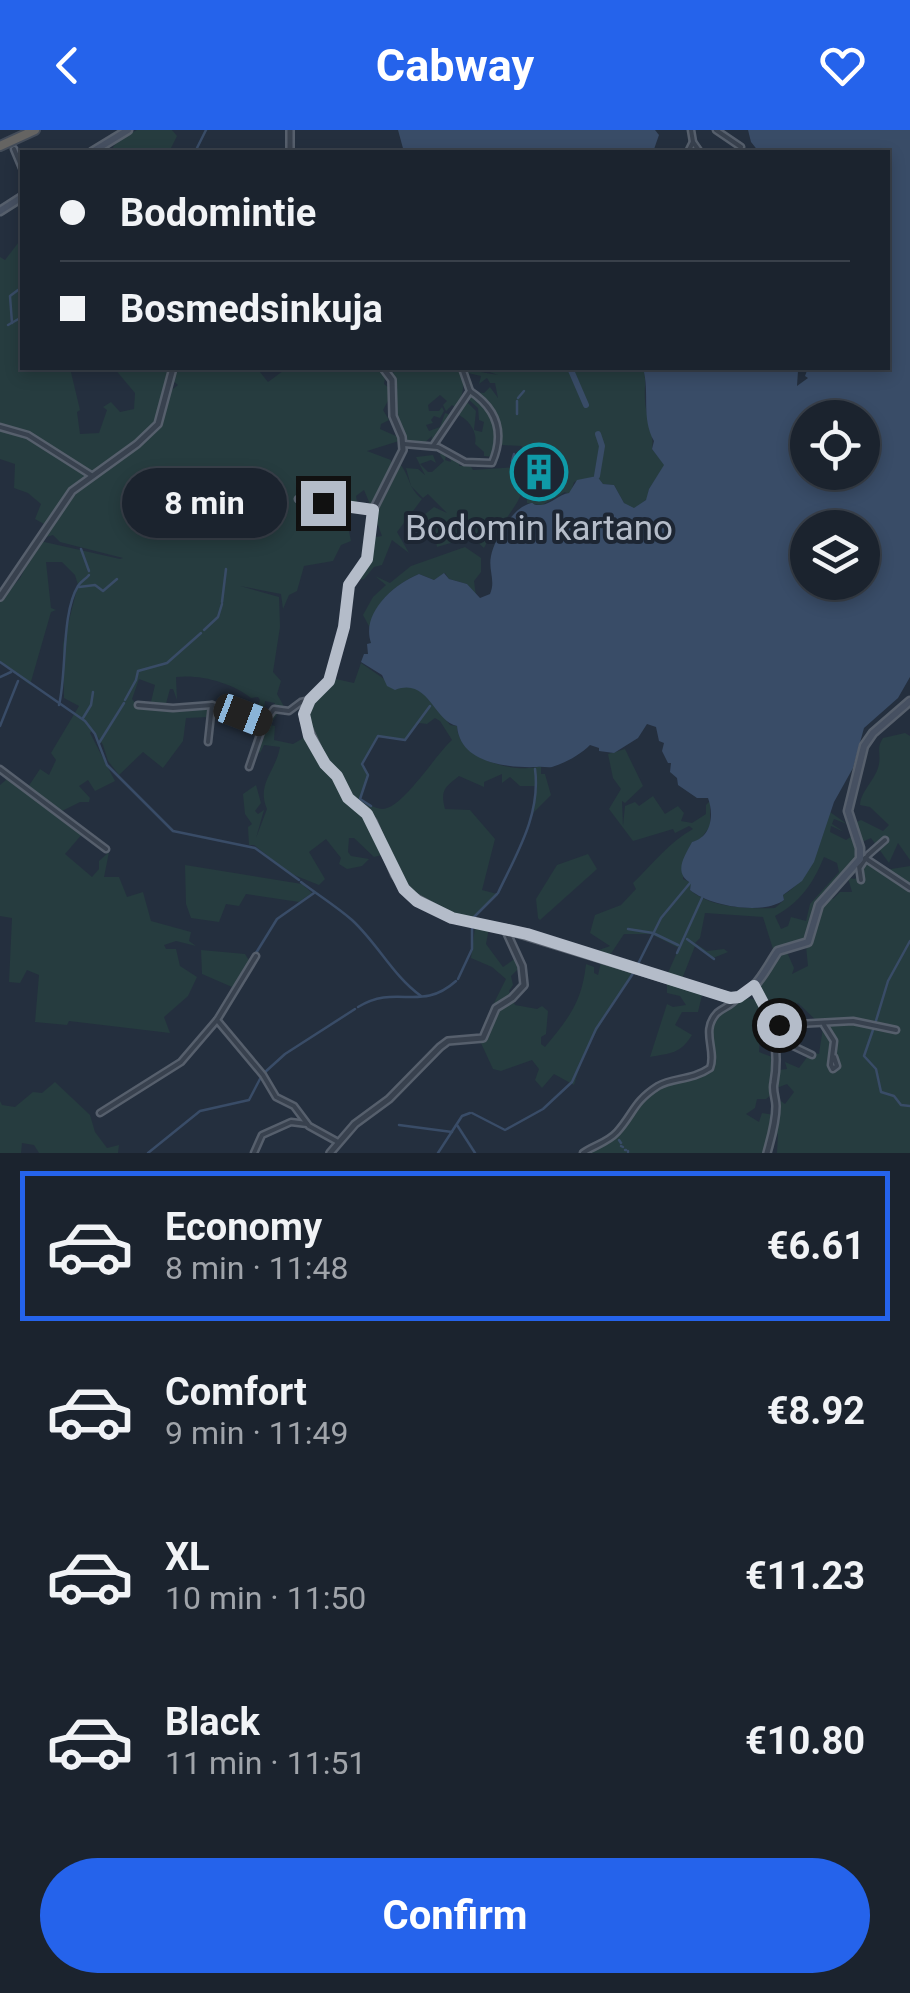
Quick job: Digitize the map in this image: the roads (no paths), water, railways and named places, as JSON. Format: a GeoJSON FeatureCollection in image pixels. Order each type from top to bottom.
{"type":"FeatureCollection","features":[{"type":"Feature","properties":{"kind":"highway"},"geometry":{"type":"LineString","coordinates":[[0,144],[26,130]]}},
{"type":"Feature","properties":{"kind":"highway"},"geometry":{"type":"LineString","coordinates":[[0,144],[36,130]]}},
{"type":"Feature","properties":{"kind":"main road"},"geometry":{"type":"LineString","coordinates":[[95,150],[128,130]]}},
{"type":"Feature","properties":{"kind":"main road"},"geometry":{"type":"LineString","coordinates":[[506,928],[737,998],[766,973],[778,951],[808,942],[820,903],[859,866],[860,848],[848,811],[860,758],[869,738],[910,701]]}},
{"type":"Feature","properties":{"kind":"street"},"geometry":{"type":"LineString","coordinates":[[691,130],[699,150]]}},
{"type":"Feature","properties":{"kind":"street"},"geometry":{"type":"LineString","coordinates":[[716,130],[741,147]]}},
{"type":"Feature","properties":{"kind":"street"},"geometry":{"type":"LineString","coordinates":[[689,150],[693,142]]}},
{"type":"Feature","properties":{"kind":"street"},"geometry":{"type":"LineString","coordinates":[[14,148],[20,163]]}},
{"type":"Feature","properties":{"kind":"street"},"geometry":{"type":"LineString","coordinates":[[0,598],[61,505],[91,475],[137,444],[158,424],[173,370]]}},
{"type":"Feature","properties":{"kind":"street"},"geometry":{"type":"LineString","coordinates":[[330,1153],[355,1124],[389,1100],[448,1041],[484,1038],[496,1008],[521,990],[523,969],[506,928],[448,917],[417,901],[404,889],[373,822],[348,798],[309,736],[304,714],[310,700],[329,681],[344,627],[349,585],[367,559],[373,510],[405,447],[393,416],[392,370]]}},
{"type":"Feature","properties":{"kind":"street"},"geometry":{"type":"LineString","coordinates":[[405,447],[434,446],[465,462],[492,463],[500,443],[500,429],[492,411],[470,390],[463,370]]}},
{"type":"Feature","properties":{"kind":"street"},"geometry":{"type":"LineString","coordinates":[[434,446],[470,390]]}},
{"type":"Feature","properties":{"kind":"street"},"geometry":{"type":"LineString","coordinates":[[0,427],[28,435],[91,475]]}},
{"type":"Feature","properties":{"kind":"street"},"geometry":{"type":"LineString","coordinates":[[298,499],[373,510]]}},
{"type":"Feature","properties":{"kind":"street"},"geometry":{"type":"LineString","coordinates":[[249,767],[264,722],[274,709],[286,712],[310,700]]}},
{"type":"Feature","properties":{"kind":"street"},"geometry":{"type":"LineString","coordinates":[[138,705],[172,708],[212,704],[264,722]]}},
{"type":"Feature","properties":{"kind":"street"},"geometry":{"type":"LineString","coordinates":[[208,742],[212,704]]}},
{"type":"Feature","properties":{"kind":"street"},"geometry":{"type":"LineString","coordinates":[[0,769],[106,848]]}},
{"type":"Feature","properties":{"kind":"street"},"geometry":{"type":"LineString","coordinates":[[861,880],[859,866],[886,840]]}},
{"type":"Feature","properties":{"kind":"street"},"geometry":{"type":"LineString","coordinates":[[866,858],[910,888]]}},
{"type":"Feature","properties":{"kind":"street"},"geometry":{"type":"LineString","coordinates":[[100,1114],[183,1060],[217,1020],[256,956]]}},
{"type":"Feature","properties":{"kind":"street"},"geometry":{"type":"LineString","coordinates":[[754,986],[772,1020],[778,1070],[767,1153]]}},
{"type":"Feature","properties":{"kind":"street"},"geometry":{"type":"LineString","coordinates":[[583,1153],[612,1137],[636,1102],[664,1082],[688,1080],[710,1068],[713,1060],[708,1031],[718,1013],[737,998]]}},
{"type":"Feature","properties":{"kind":"street"},"geometry":{"type":"LineString","coordinates":[[217,1020],[276,1097],[294,1106],[307,1124]]}},
{"type":"Feature","properties":{"kind":"street"},"geometry":{"type":"LineString","coordinates":[[772,1020],[779,1025],[854,1021],[896,1030]]}},
{"type":"Feature","properties":{"kind":"street"},"geometry":{"type":"LineString","coordinates":[[824,1025],[834,1041],[834,1057]]}},
{"type":"Feature","properties":{"kind":"street"},"geometry":{"type":"LineString","coordinates":[[775,1045],[791,1045],[812,1055]]}},
{"type":"Feature","properties":{"kind":"street"},"geometry":{"type":"LineString","coordinates":[[254,1153],[262,1135],[291,1122],[307,1124],[338,1142]]}},
{"type":"Feature","properties":{"kind":"water"},"geometry":{"type":"Polygon","coordinates":[[[398,130],[655,130],[659,135],[654,150],[403,150],[398,130]]]}},
{"type":"Feature","properties":{"kind":"water"},"geometry":{"type":"Polygon","coordinates":[[[748,130],[910,130],[910,677],[898,698],[864,728],[853,768],[834,802],[814,862],[802,881],[775,905],[737,907],[699,896],[690,890],[691,883],[682,874],[692,842],[707,830],[710,804],[708,798],[697,798],[678,785],[656,727],[647,724],[638,738],[614,753],[590,745],[552,767],[500,764],[467,749],[457,726],[423,694],[416,689],[395,690],[387,686],[382,675],[361,662],[364,654],[368,654],[370,622],[375,611],[389,593],[409,579],[419,574],[434,580],[444,573],[449,579],[467,584],[480,598],[490,594],[493,549],[520,508],[531,503],[549,503],[569,493],[577,480],[597,476],[603,484],[614,485],[624,503],[634,508],[646,500],[664,465],[652,449],[643,370],[800,370],[797,386],[808,378],[807,370],[890,370],[890,150],[757,150],[748,130]]]}},
{"type":"Feature","properties":{"kind":"waterway"},"geometry":{"type":"LineString","coordinates":[[196,150],[206,130]]}},
{"type":"Feature","properties":{"kind":"waterway"},"geometry":{"type":"LineString","coordinates":[[12,323],[10,296],[20,290]]}},
{"type":"Feature","properties":{"kind":"waterway"},"geometry":{"type":"LineString","coordinates":[[8,325],[20,318]]}},
{"type":"Feature","properties":{"kind":"waterway"},"geometry":{"type":"LineString","coordinates":[[571,370],[586,405]]}},
{"type":"Feature","properties":{"kind":"waterway"},"geometry":{"type":"LineString","coordinates":[[518,398],[524,391]]}},
{"type":"Feature","properties":{"kind":"waterway"},"geometry":{"type":"LineString","coordinates":[[517,401],[517,414]]}},
{"type":"Feature","properties":{"kind":"waterway"},"geometry":{"type":"LineString","coordinates":[[597,476],[602,446],[598,434]]}},
{"type":"Feature","properties":{"kind":"waterway"},"geometry":{"type":"LineString","coordinates":[[512,461],[514,454]]}},
{"type":"Feature","properties":{"kind":"waterway"},"geometry":{"type":"LineString","coordinates":[[81,549],[89,571]]}},
{"type":"Feature","properties":{"kind":"waterway"},"geometry":{"type":"LineString","coordinates":[[222,602],[226,569]]}},
{"type":"Feature","properties":{"kind":"waterway"},"geometry":{"type":"LineString","coordinates":[[59,705],[69,612],[78,586],[89,575]]}},
{"type":"Feature","properties":{"kind":"waterway"},"geometry":{"type":"LineString","coordinates":[[79,587],[95,585],[103,591],[117,579]]}},
{"type":"Feature","properties":{"kind":"waterway"},"geometry":{"type":"LineString","coordinates":[[204,630],[218,617],[222,604]]}},
{"type":"Feature","properties":{"kind":"waterway"},"geometry":{"type":"LineString","coordinates":[[125,700],[138,671],[167,663],[201,633]]}},
{"type":"Feature","properties":{"kind":"waterway"},"geometry":{"type":"LineString","coordinates":[[0,662],[85,721],[95,734],[107,765],[173,831],[255,848],[299,880]]}},
{"type":"Feature","properties":{"kind":"waterway"},"geometry":{"type":"LineString","coordinates":[[0,677],[11,672]]}},
{"type":"Feature","properties":{"kind":"waterway"},"geometry":{"type":"LineString","coordinates":[[0,726],[18,681]]}},
{"type":"Feature","properties":{"kind":"waterway"},"geometry":{"type":"LineString","coordinates":[[83,718],[93,692]]}},
{"type":"Feature","properties":{"kind":"waterway"},"geometry":{"type":"LineString","coordinates":[[99,743],[124,703]]}},
{"type":"Feature","properties":{"kind":"waterway"},"geometry":{"type":"LineString","coordinates":[[371,806],[360,799],[368,775],[362,764],[378,736],[405,740],[430,706]]}},
{"type":"Feature","properties":{"kind":"waterway"},"geometry":{"type":"LineString","coordinates":[[498,893],[531,817],[535,769]]}},
{"type":"Feature","properties":{"kind":"waterway"},"geometry":{"type":"LineString","coordinates":[[301,882],[352,920],[421,996]]}},
{"type":"Feature","properties":{"kind":"waterway"},"geometry":{"type":"LineString","coordinates":[[637,966],[661,918],[690,883]]}},
{"type":"Feature","properties":{"kind":"waterway"},"geometry":{"type":"LineString","coordinates":[[256,953],[277,919],[314,893]]}},
{"type":"Feature","properties":{"kind":"waterway"},"geometry":{"type":"LineString","coordinates":[[472,919],[497,894]]}},
{"type":"Feature","properties":{"kind":"waterway"},"geometry":{"type":"LineString","coordinates":[[677,953],[702,898]]}},
{"type":"Feature","properties":{"kind":"waterway"},"geometry":{"type":"LineString","coordinates":[[458,979],[472,949],[472,927]]}},
{"type":"Feature","properties":{"kind":"waterway"},"geometry":{"type":"LineString","coordinates":[[628,929],[653,933],[678,945]]}},
{"type":"Feature","properties":{"kind":"waterway"},"geometry":{"type":"LineString","coordinates":[[687,939],[714,959]]}},
{"type":"Feature","properties":{"kind":"waterway"},"geometry":{"type":"LineString","coordinates":[[875,1024],[888,981],[910,941]]}},
{"type":"Feature","properties":{"kind":"waterway"},"geometry":{"type":"LineString","coordinates":[[472,1113],[505,1130],[543,1109],[572,1082],[596,1029],[634,972]]}},
{"type":"Feature","properties":{"kind":"waterway"},"geometry":{"type":"LineString","coordinates":[[358,1007],[385,997],[431,995],[456,981]]}},
{"type":"Feature","properties":{"kind":"waterway"},"geometry":{"type":"LineString","coordinates":[[264,1073],[285,1054],[355,1009]]}},
{"type":"Feature","properties":{"kind":"waterway"},"geometry":{"type":"LineString","coordinates":[[874,1027],[864,1056],[876,1069],[881,1092],[894,1096],[901,1105],[910,1106]]}},
{"type":"Feature","properties":{"kind":"waterway"},"geometry":{"type":"LineString","coordinates":[[148,1153],[200,1111],[249,1100],[261,1077]]}},
{"type":"Feature","properties":{"kind":"waterway"},"geometry":{"type":"LineString","coordinates":[[438,1153],[462,1116],[470,1113]]}},
{"type":"Feature","properties":{"kind":"waterway"},"geometry":{"type":"LineString","coordinates":[[399,1125],[452,1132]]}},
{"type":"Feature","properties":{"kind":"waterway"},"geometry":{"type":"LineString","coordinates":[[457,1125],[475,1153]]}},
{"type":"Feature","properties":{"kind":"place","name":"Bodomin kartano"},"geometry":{"type":"Point","coordinates":[539,472]}}]}
